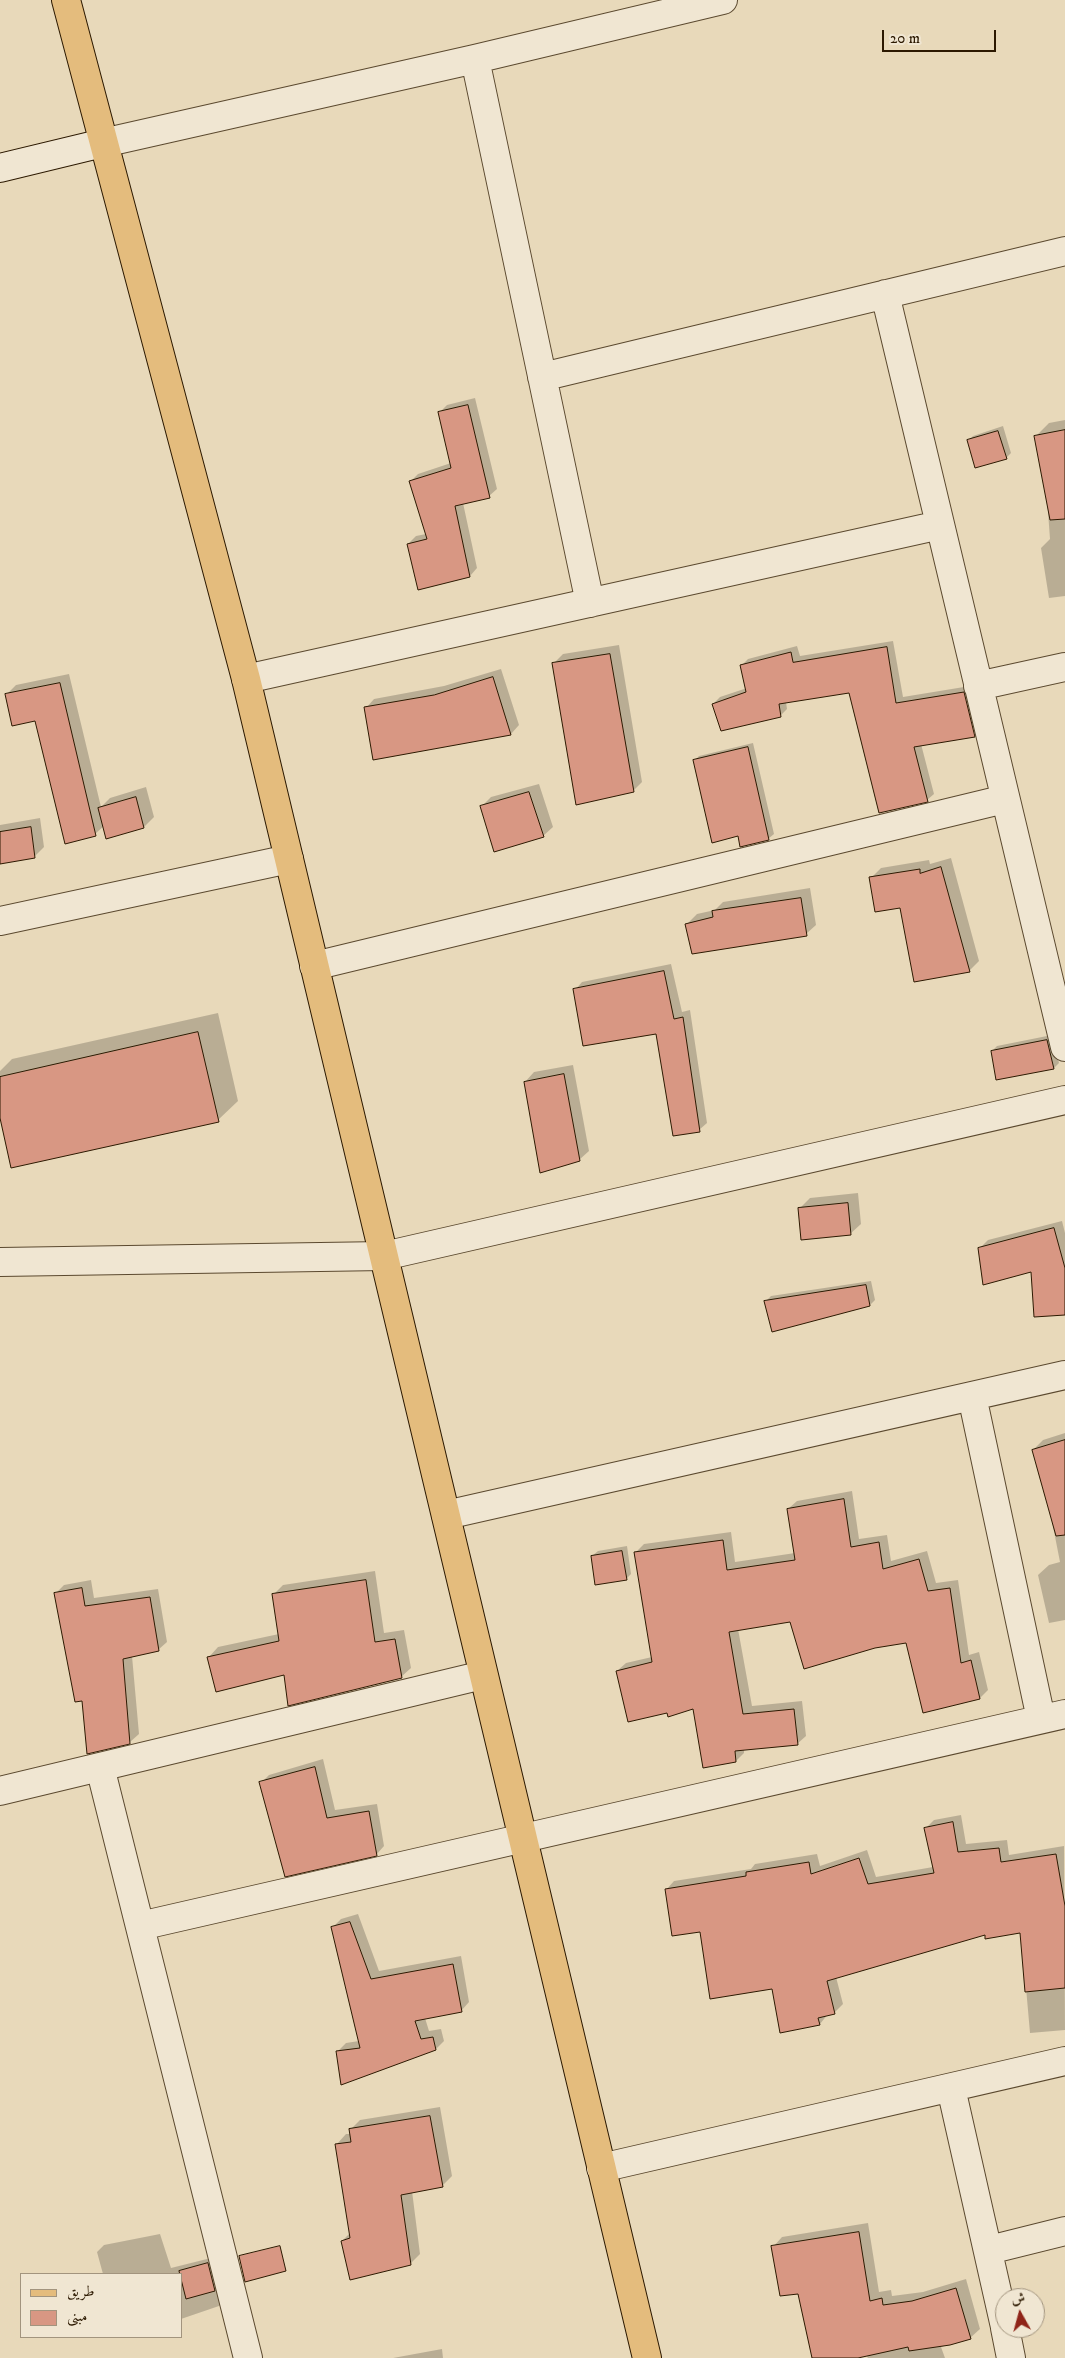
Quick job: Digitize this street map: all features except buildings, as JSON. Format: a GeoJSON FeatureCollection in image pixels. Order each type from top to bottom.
{"type":"FeatureCollection","features":[{"type":"Feature","properties":{"kind":"main road"},"geometry":{"type":"LineString","coordinates":[[66,0],[246,679],[647,2358]]}},
{"type":"Feature","properties":{"kind":"street"},"geometry":{"type":"LineString","coordinates":[[0,168],[722,0]]}},
{"type":"Feature","properties":{"kind":"street"},"geometry":{"type":"LineString","coordinates":[[475,59],[590,603]]}},
{"type":"Feature","properties":{"kind":"street"},"geometry":{"type":"LineString","coordinates":[[542,377],[1065,251]]}},
{"type":"Feature","properties":{"kind":"street"},"geometry":{"type":"LineString","coordinates":[[885,294],[1065,1047]]}},
{"type":"Feature","properties":{"kind":"street"},"geometry":{"type":"LineString","coordinates":[[246,679],[940,524]]}},
{"type":"Feature","properties":{"kind":"street"},"geometry":{"type":"LineString","coordinates":[[978,686],[1065,667]]}},
{"type":"Feature","properties":{"kind":"street"},"geometry":{"type":"LineString","coordinates":[[314,966],[1005,798]]}},
{"type":"Feature","properties":{"kind":"street"},"geometry":{"type":"LineString","coordinates":[[0,921],[289,859]]}},
{"type":"Feature","properties":{"kind":"street"},"geometry":{"type":"LineString","coordinates":[[0,1262],[384,1256],[1065,1100]]}},
{"type":"Feature","properties":{"kind":"street"},"geometry":{"type":"LineString","coordinates":[[446,1515],[1065,1374]]}},
{"type":"Feature","properties":{"kind":"street"},"geometry":{"type":"LineString","coordinates":[[140,1926],[1053,1716],[972,1396]]}},
{"type":"Feature","properties":{"kind":"street"},"geometry":{"type":"LineString","coordinates":[[0,1791],[483,1674]]}},
{"type":"Feature","properties":{"kind":"street"},"geometry":{"type":"LineString","coordinates":[[100,1767],[248,2358]]}},
{"type":"Feature","properties":{"kind":"street"},"geometry":{"type":"LineString","coordinates":[[601,2168],[1065,2061]]}},
{"type":"Feature","properties":{"kind":"street"},"geometry":{"type":"LineString","coordinates":[[951,2088],[997,2288]]}},
{"type":"Feature","properties":{"kind":"street"},"geometry":{"type":"LineString","coordinates":[[989,2250],[1065,2231]]}},
{"type":"Feature","properties":{"kind":"street"},"geometry":{"type":"LineString","coordinates":[[1007,2338],[1011,2358]]}}]}
